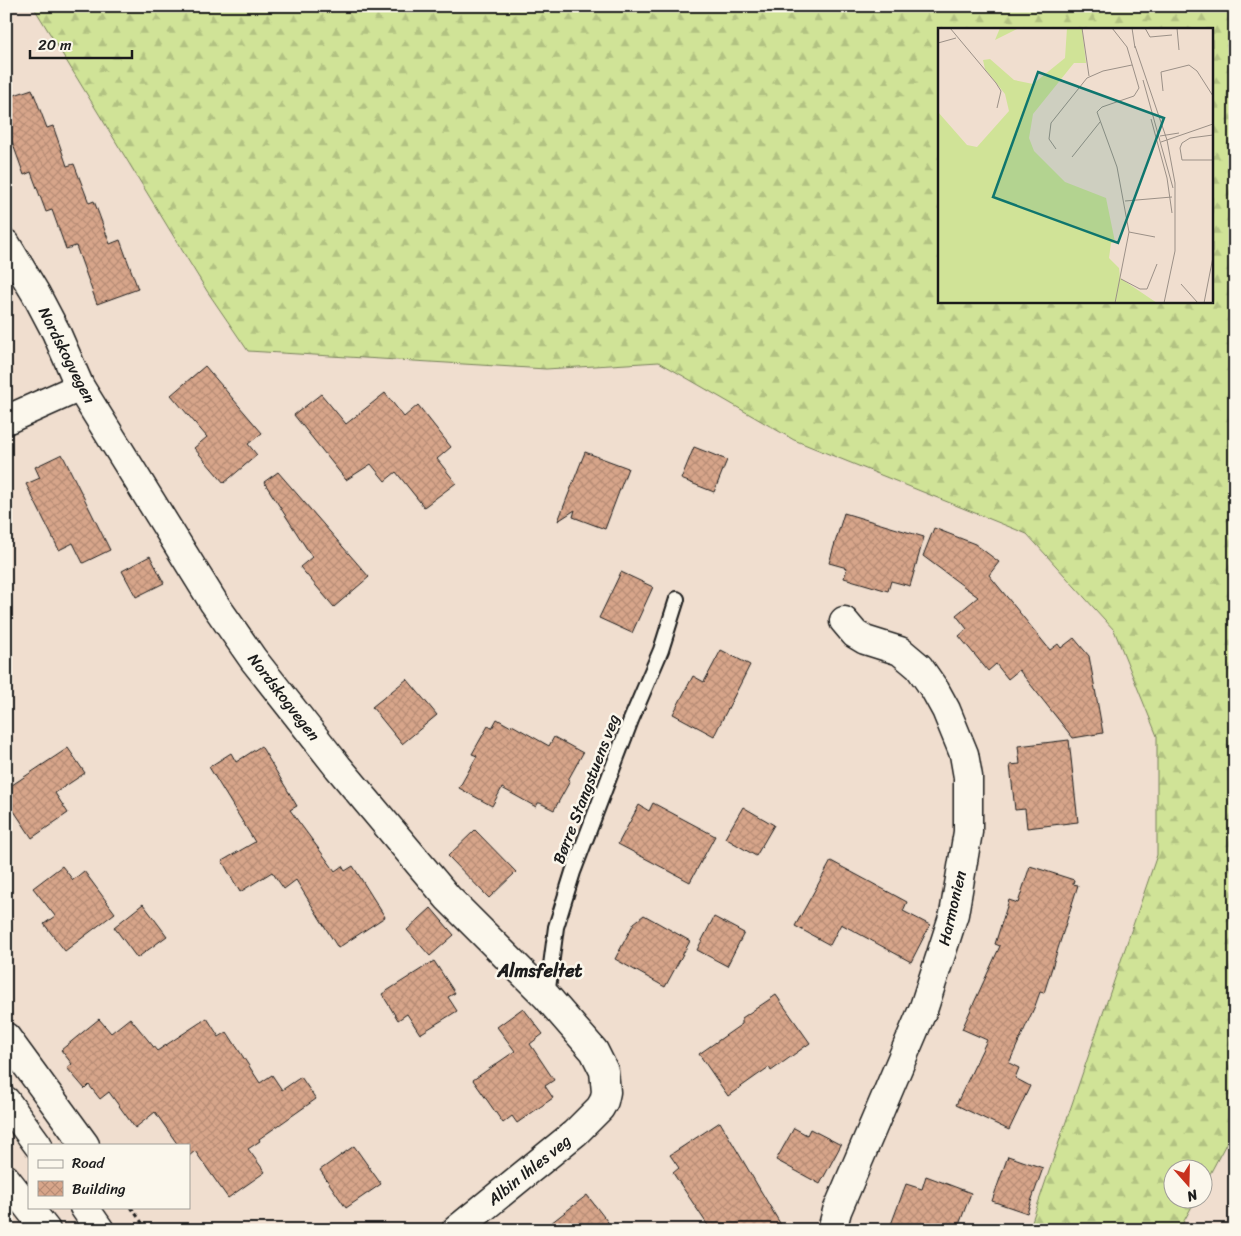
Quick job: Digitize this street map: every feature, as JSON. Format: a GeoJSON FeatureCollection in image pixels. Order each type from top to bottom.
{"type":"FeatureCollection","features":[{"type":"Feature","properties":{"kind":"street","name":"Nordskogvegen"},"geometry":{"type":"LineString","coordinates":[[6,244],[52,324],[80,387],[214,603],[253,659],[338,767],[448,898],[546,997],[594,1052],[604,1071],[606,1092],[600,1108]]}},
{"type":"Feature","properties":{"kind":"street"},"geometry":{"type":"LineString","coordinates":[[6,420],[80,387]]}},
{"type":"Feature","properties":{"kind":"street","name":"Harmonien"},"geometry":{"type":"LineString","coordinates":[[832,1230],[837,1211],[924,1007],[954,914],[968,832],[968,777],[964,754],[946,710],[935,690],[919,668],[900,651],[865,640],[855,634],[844,621]]}},
{"type":"Feature","properties":{"kind":"street"},"geometry":{"type":"LineString","coordinates":[[6,1037],[84,1144]]}},
{"type":"Feature","properties":{"kind":"street"},"geometry":{"type":"LineString","coordinates":[[6,1101],[37,1144]]}},
{"type":"Feature","properties":{"kind":"street","name":"Albin Ihles veg"},"geometry":{"type":"LineString","coordinates":[[456,1230],[575,1133],[600,1108]]}},
{"type":"Feature","properties":{"kind":"street"},"geometry":{"type":"LineString","coordinates":[[6,1178],[28,1207]]}},
{"type":"Feature","properties":{"kind":"street"},"geometry":{"type":"LineString","coordinates":[[29,1208],[46,1230]]}},
{"type":"Feature","properties":{"kind":"street"},"geometry":{"type":"LineString","coordinates":[[85,1208],[100,1230]]}},
{"type":"Feature","properties":{"kind":"lane","name":"Børre Stangstuens veg"},"geometry":{"type":"LineString","coordinates":[[546,997],[556,927],[573,872],[631,720],[661,650],[677,599]]}},
{"type":"Feature","properties":{"kind":"path"},"geometry":{"type":"LineString","coordinates":[[132,1208],[147,1230]]}},
{"type":"Feature","properties":{"kind":"green space"},"geometry":{"type":"Polygon","coordinates":[[[33,6],[1235,6],[1235,1130],[1214,1166],[1214,1158],[1164,1158],[1164,1208],[1191,1208],[1179,1230],[1029,1230],[1157,855],[1157,736],[1114,630],[1027,534],[794,440],[659,362],[546,369],[248,351],[207,291],[33,6]]]}},
{"type":"Feature","properties":{"kind":"building"},"geometry":{"type":"Polygon","coordinates":[[[32,89],[47,128],[53,126],[67,166],[74,164],[89,203],[94,201],[110,244],[120,240],[138,289],[97,304],[76,246],[66,249],[52,210],[46,212],[31,172],[24,175],[6,125],[6,98],[32,89]]]}},
{"type":"Feature","properties":{"kind":"building"},"geometry":{"type":"Polygon","coordinates":[[[205,366],[262,433],[248,444],[257,455],[224,483],[194,448],[207,437],[171,395],[205,366]]]}},
{"type":"Feature","properties":{"kind":"building"},"geometry":{"type":"Polygon","coordinates":[[[385,393],[404,417],[418,405],[451,447],[437,459],[456,483],[424,507],[396,472],[385,481],[371,464],[346,480],[294,415],[321,394],[346,424],[385,393]]]}},
{"type":"Feature","properties":{"kind":"building"},"geometry":{"type":"Polygon","coordinates":[[[694,447],[727,460],[714,492],[681,479],[694,447]]]}},
{"type":"Feature","properties":{"kind":"building"},"geometry":{"type":"Polygon","coordinates":[[[585,452],[628,468],[605,529],[573,517],[575,510],[558,521],[585,452]]]}},
{"type":"Feature","properties":{"kind":"building"},"geometry":{"type":"Polygon","coordinates":[[[62,454],[110,550],[83,563],[73,543],[59,550],[26,484],[40,478],[35,467],[62,454]]]}},
{"type":"Feature","properties":{"kind":"building"},"geometry":{"type":"Polygon","coordinates":[[[278,472],[369,577],[334,607],[300,567],[312,557],[264,482],[278,472]]]}},
{"type":"Feature","properties":{"kind":"building"},"geometry":{"type":"Polygon","coordinates":[[[844,513],[924,537],[910,586],[891,581],[888,591],[844,578],[847,568],[829,563],[844,513]]]}},
{"type":"Feature","properties":{"kind":"building"},"geometry":{"type":"Polygon","coordinates":[[[934,528],[975,544],[999,562],[989,575],[1050,650],[1058,644],[1061,648],[1074,638],[1089,656],[1103,733],[1073,738],[1019,670],[1008,679],[996,664],[988,671],[959,636],[967,629],[956,615],[978,597],[923,556],[934,528]]]}},
{"type":"Feature","properties":{"kind":"building"},"geometry":{"type":"Polygon","coordinates":[[[150,556],[164,583],[136,597],[122,571],[150,556]]]}},
{"type":"Feature","properties":{"kind":"building"},"geometry":{"type":"Polygon","coordinates":[[[621,572],[653,587],[632,633],[599,618],[621,572]]]}},
{"type":"Feature","properties":{"kind":"building"},"geometry":{"type":"Polygon","coordinates":[[[721,650],[750,665],[714,736],[673,714],[693,676],[704,682],[721,650]]]}},
{"type":"Feature","properties":{"kind":"building"},"geometry":{"type":"Polygon","coordinates":[[[407,679],[437,715],[402,744],[372,707],[407,679]]]}},
{"type":"Feature","properties":{"kind":"building"},"geometry":{"type":"Polygon","coordinates":[[[497,719],[511,727],[512,725],[549,746],[554,737],[583,753],[554,810],[540,803],[536,807],[502,788],[492,806],[459,788],[477,756],[472,754],[488,726],[492,728],[497,719]]]}},
{"type":"Feature","properties":{"kind":"building"},"geometry":{"type":"Polygon","coordinates":[[[1069,740],[1078,822],[1027,828],[1025,809],[1015,810],[1010,765],[1020,764],[1018,746],[1069,740]]]}},
{"type":"Feature","properties":{"kind":"building"},"geometry":{"type":"Polygon","coordinates":[[[261,746],[297,806],[290,810],[335,871],[342,866],[345,871],[353,866],[385,917],[338,948],[296,880],[284,889],[272,872],[240,892],[222,861],[255,842],[209,767],[231,753],[236,762],[261,746]]]}},
{"type":"Feature","properties":{"kind":"building"},"geometry":{"type":"Polygon","coordinates":[[[68,748],[85,773],[55,793],[68,813],[32,838],[6,799],[6,789],[68,748]]]}},
{"type":"Feature","properties":{"kind":"building"},"geometry":{"type":"Polygon","coordinates":[[[653,803],[715,836],[690,882],[618,844],[639,805],[649,811],[653,803]]]}},
{"type":"Feature","properties":{"kind":"building"},"geometry":{"type":"Polygon","coordinates":[[[743,807],[774,825],[756,856],[725,838],[743,807]]]}},
{"type":"Feature","properties":{"kind":"building"},"geometry":{"type":"Polygon","coordinates":[[[475,830],[516,872],[489,898],[448,856],[475,830]]]}},
{"type":"Feature","properties":{"kind":"building"},"geometry":{"type":"Polygon","coordinates":[[[831,861],[907,902],[903,911],[930,925],[911,962],[841,924],[830,945],[795,926],[831,861]]]}},
{"type":"Feature","properties":{"kind":"building"},"geometry":{"type":"Polygon","coordinates":[[[62,866],[73,880],[84,871],[115,913],[65,951],[44,924],[55,916],[33,888],[62,866]]]}},
{"type":"Feature","properties":{"kind":"building"},"geometry":{"type":"Polygon","coordinates":[[[1030,866],[1074,880],[1073,884],[1078,885],[1044,993],[1040,992],[1009,1063],[1019,1068],[1015,1078],[1030,1086],[1009,1130],[956,1105],[987,1040],[962,1029],[1000,946],[995,944],[1009,900],[1018,903],[1030,866]]]}},
{"type":"Feature","properties":{"kind":"building"},"geometry":{"type":"Polygon","coordinates":[[[143,904],[167,936],[137,958],[114,927],[143,904]]]}},
{"type":"Feature","properties":{"kind":"building"},"geometry":{"type":"Polygon","coordinates":[[[431,908],[454,935],[430,956],[407,930],[431,908]]]}},
{"type":"Feature","properties":{"kind":"building"},"geometry":{"type":"Polygon","coordinates":[[[644,915],[690,941],[665,987],[615,959],[634,923],[644,915]]]}},
{"type":"Feature","properties":{"kind":"building"},"geometry":{"type":"Polygon","coordinates":[[[714,917],[744,933],[727,966],[697,950],[714,917]]]}},
{"type":"Feature","properties":{"kind":"building"},"geometry":{"type":"Polygon","coordinates":[[[434,961],[455,993],[448,997],[457,1011],[420,1034],[407,1014],[398,1020],[382,994],[434,961]]]}},
{"type":"Feature","properties":{"kind":"building"},"geometry":{"type":"Polygon","coordinates":[[[776,995],[810,1043],[771,1071],[769,1067],[728,1096],[699,1054],[742,1024],[742,1018],[776,995]]]}},
{"type":"Feature","properties":{"kind":"building"},"geometry":{"type":"Polygon","coordinates":[[[523,1008],[543,1034],[530,1044],[554,1080],[545,1086],[553,1098],[517,1123],[512,1116],[503,1123],[473,1080],[515,1051],[497,1027],[523,1008]]]}},
{"type":"Feature","properties":{"kind":"building"},"geometry":{"type":"Polygon","coordinates":[[[130,1018],[157,1051],[207,1018],[219,1037],[227,1032],[260,1083],[272,1075],[282,1090],[301,1077],[316,1099],[259,1139],[260,1141],[248,1149],[265,1172],[228,1198],[195,1151],[190,1155],[190,1144],[177,1144],[155,1112],[135,1128],[109,1092],[100,1099],[89,1085],[85,1089],[67,1068],[72,1064],[61,1050],[99,1019],[111,1033],[130,1018]]]}},
{"type":"Feature","properties":{"kind":"building"},"geometry":{"type":"Polygon","coordinates":[[[720,1122],[784,1230],[711,1230],[673,1173],[679,1168],[670,1155],[720,1122]]]}},
{"type":"Feature","properties":{"kind":"building"},"geometry":{"type":"Polygon","coordinates":[[[794,1128],[807,1135],[810,1129],[841,1145],[820,1184],[776,1160],[794,1128]]]}},
{"type":"Feature","properties":{"kind":"building"},"geometry":{"type":"Polygon","coordinates":[[[354,1146],[381,1184],[346,1208],[320,1170],[354,1146]]]}},
{"type":"Feature","properties":{"kind":"building"},"geometry":{"type":"Polygon","coordinates":[[[1008,1156],[1043,1168],[1027,1213],[992,1201],[1008,1156]]]}},
{"type":"Feature","properties":{"kind":"building"},"geometry":{"type":"Polygon","coordinates":[[[926,1176],[971,1193],[957,1230],[889,1230],[906,1184],[922,1189],[926,1176]]]}},
{"type":"Feature","properties":{"kind":"building"},"geometry":{"type":"Polygon","coordinates":[[[587,1195],[614,1230],[542,1230],[587,1195]]]}},
{"type":"Feature","properties":{"kind":"district","name":"Almsfeltet"},"geometry":{"type":"Point","coordinates":[540,971]}}]}
